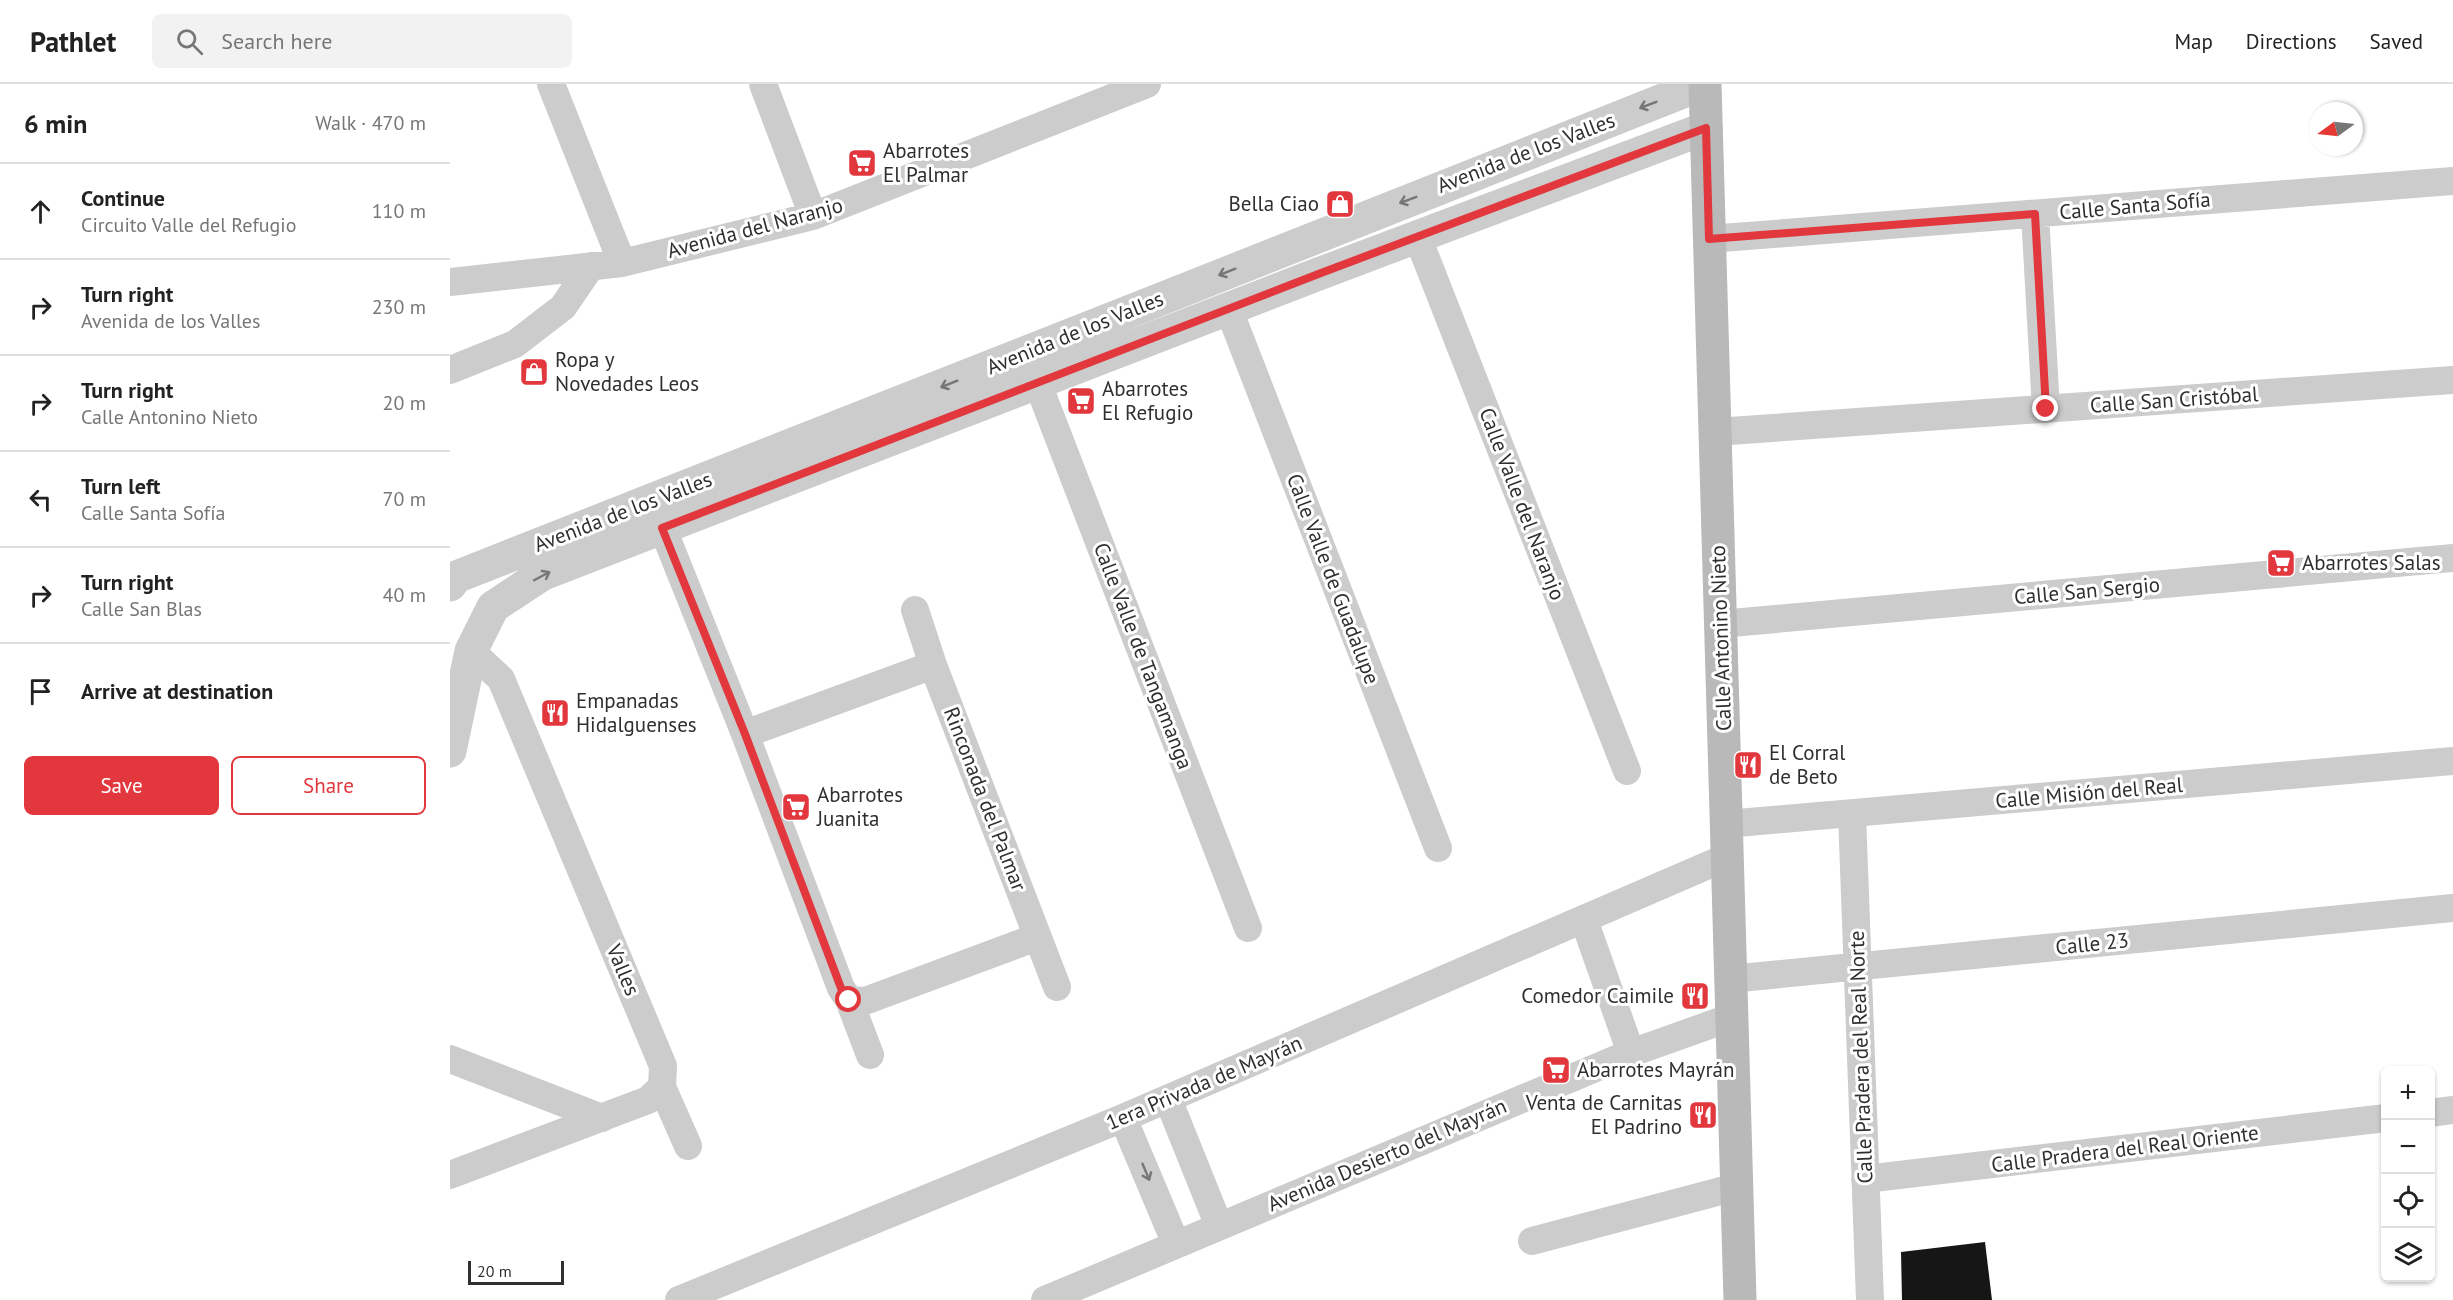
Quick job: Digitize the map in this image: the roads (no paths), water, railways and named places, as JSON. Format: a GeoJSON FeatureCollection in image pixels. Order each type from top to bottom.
{"type":"FeatureCollection","features":[{"type":"Feature","properties":{"kind":"main road","name":"Calle Antonino Nieto"},"geometry":{"type":"LineString","coordinates":[[1704,84],[1740,1300]]}},
{"type":"Feature","properties":{"kind":"street"},"geometry":{"type":"LineString","coordinates":[[551,84],[622,263]]}},
{"type":"Feature","properties":{"kind":"street"},"geometry":{"type":"LineString","coordinates":[[764,84],[813,216]]}},
{"type":"Feature","properties":{"kind":"street","name":"Avenida del Naranjo"},"geometry":{"type":"LineString","coordinates":[[450,282],[622,263],[813,216],[1147,84]]}},
{"type":"Feature","properties":{"kind":"street","name":"Avenida de los Valles"},"geometry":{"type":"LineString","coordinates":[[450,585],[456,577],[657,514],[867,433],[1307,240],[1704,84]]}},
{"type":"Feature","properties":{"kind":"street","name":"Avenida de los Valles"},"geometry":{"type":"LineString","coordinates":[[867,433],[1038,384],[1321,273],[1706,128]]}},
{"type":"Feature","properties":{"kind":"street","name":"Calle Santa Sofía"},"geometry":{"type":"LineString","coordinates":[[1709,239],[2453,181]]}},
{"type":"Feature","properties":{"kind":"street"},"geometry":{"type":"LineString","coordinates":[[2035,214],[2046,409]]}},
{"type":"Feature","properties":{"kind":"street","name":"Calle Valle del Naranjo"},"geometry":{"type":"LineString","coordinates":[[1418,238],[1627,771]]}},
{"type":"Feature","properties":{"kind":"street"},"geometry":{"type":"LineString","coordinates":[[1307,240],[1321,273]]}},
{"type":"Feature","properties":{"kind":"street"},"geometry":{"type":"LineString","coordinates":[[450,370],[515,344],[563,307],[591,266]]}},
{"type":"Feature","properties":{"kind":"street","name":"Calle Valle de Guadalupe"},"geometry":{"type":"LineString","coordinates":[[1229,310],[1437,848]]}},
{"type":"Feature","properties":{"kind":"street","name":"Calle San Cristóbal"},"geometry":{"type":"LineString","coordinates":[[1714,432],[2453,380]]}},
{"type":"Feature","properties":{"kind":"street","name":"Calle Valle de Tangamanga"},"geometry":{"type":"LineString","coordinates":[[1038,384],[1248,928]]}},
{"type":"Feature","properties":{"kind":"street"},"geometry":{"type":"LineString","coordinates":[[657,514],[745,734],[841,988],[849,1000],[870,1054]]}},
{"type":"Feature","properties":{"kind":"street","name":"Avenida de los Valles"},"geometry":{"type":"LineString","coordinates":[[450,751],[471,651],[493,607],[543,574],[657,514]]}},
{"type":"Feature","properties":{"kind":"street","name":"Calle San Sergio"},"geometry":{"type":"LineString","coordinates":[[1720,624],[2453,558]]}},
{"type":"Feature","properties":{"kind":"street","name":"Rinconada del Palmar"},"geometry":{"type":"LineString","coordinates":[[915,610],[933,664],[972,760],[1057,987]]}},
{"type":"Feature","properties":{"kind":"street","name":"Valles"},"geometry":{"type":"LineString","coordinates":[[471,651],[501,679],[663,1066],[662,1087],[688,1146]]}},
{"type":"Feature","properties":{"kind":"street"},"geometry":{"type":"LineString","coordinates":[[745,734],[933,664]]}},
{"type":"Feature","properties":{"kind":"street","name":"Calle Misión del Real"},"geometry":{"type":"LineString","coordinates":[[1726,824],[2453,761]]}},
{"type":"Feature","properties":{"kind":"street","name":"Calle Pradera del Real Norte"},"geometry":{"type":"LineString","coordinates":[[1852,814],[1870,1300]]}},
{"type":"Feature","properties":{"kind":"street","name":"1era Privada de Mayrán"},"geometry":{"type":"LineString","coordinates":[[679,1300],[710,1295],[1727,857]]}},
{"type":"Feature","properties":{"kind":"street","name":"Calle 23"},"geometry":{"type":"LineString","coordinates":[[1730,979],[2453,908]]}},
{"type":"Feature","properties":{"kind":"street"},"geometry":{"type":"LineString","coordinates":[[1584,920],[1631,1053]]}},
{"type":"Feature","properties":{"kind":"street"},"geometry":{"type":"LineString","coordinates":[[849,1000],[865,1001],[1037,937]]}},
{"type":"Feature","properties":{"kind":"street","name":"Avenida Desierto del Mayrán"},"geometry":{"type":"LineString","coordinates":[[1045,1300],[1631,1053],[1732,1017]]}},
{"type":"Feature","properties":{"kind":"street"},"geometry":{"type":"LineString","coordinates":[[450,1059],[602,1118]]}},
{"type":"Feature","properties":{"kind":"street"},"geometry":{"type":"LineString","coordinates":[[450,1175],[648,1100],[662,1087]]}},
{"type":"Feature","properties":{"kind":"street"},"geometry":{"type":"LineString","coordinates":[[1168,1099],[1219,1226]]}},
{"type":"Feature","properties":{"kind":"street"},"geometry":{"type":"LineString","coordinates":[[2435,1112],[2453,1110]]}},
{"type":"Feature","properties":{"kind":"street"},"geometry":{"type":"LineString","coordinates":[[1123,1118],[1176,1244]]}},
{"type":"Feature","properties":{"kind":"street","name":"Calle Pradera del Real Oriente"},"geometry":{"type":"LineString","coordinates":[[1865,1179],[2381,1118]]}},
{"type":"Feature","properties":{"kind":"street"},"geometry":{"type":"LineString","coordinates":[[1532,1241],[1736,1187]]}},
{"type":"Feature","properties":{"kind":"place","name":"Abarrotes El Palmar"},"geometry":{"type":"Point","coordinates":[862,163]}},
{"type":"Feature","properties":{"kind":"place","name":"Bella Ciao"},"geometry":{"type":"Point","coordinates":[1340,204]}},
{"type":"Feature","properties":{"kind":"place","name":"Ropa y Novedades Leos"},"geometry":{"type":"Point","coordinates":[534,372]}},
{"type":"Feature","properties":{"kind":"place","name":"Abarrotes El Refugio"},"geometry":{"type":"Point","coordinates":[1081,401]}},
{"type":"Feature","properties":{"kind":"place","name":"Abarrotes Salas"},"geometry":{"type":"Point","coordinates":[2281,563]}},
{"type":"Feature","properties":{"kind":"place","name":"Empanadas Hidalguenses"},"geometry":{"type":"Point","coordinates":[555,713]}},
{"type":"Feature","properties":{"kind":"place","name":"El Corral de Beto"},"geometry":{"type":"Point","coordinates":[1748,765]}},
{"type":"Feature","properties":{"kind":"place","name":"Abarrotes Juanita"},"geometry":{"type":"Point","coordinates":[796,807]}},
{"type":"Feature","properties":{"kind":"place","name":"Comedor Caimile"},"geometry":{"type":"Point","coordinates":[1695,996]}},
{"type":"Feature","properties":{"kind":"place","name":"Abarrotes Mayrán"},"geometry":{"type":"Point","coordinates":[1556,1070]}},
{"type":"Feature","properties":{"kind":"place","name":"Venta de Carnitas El Padrino"},"geometry":{"type":"Point","coordinates":[1703,1115]}}]}
